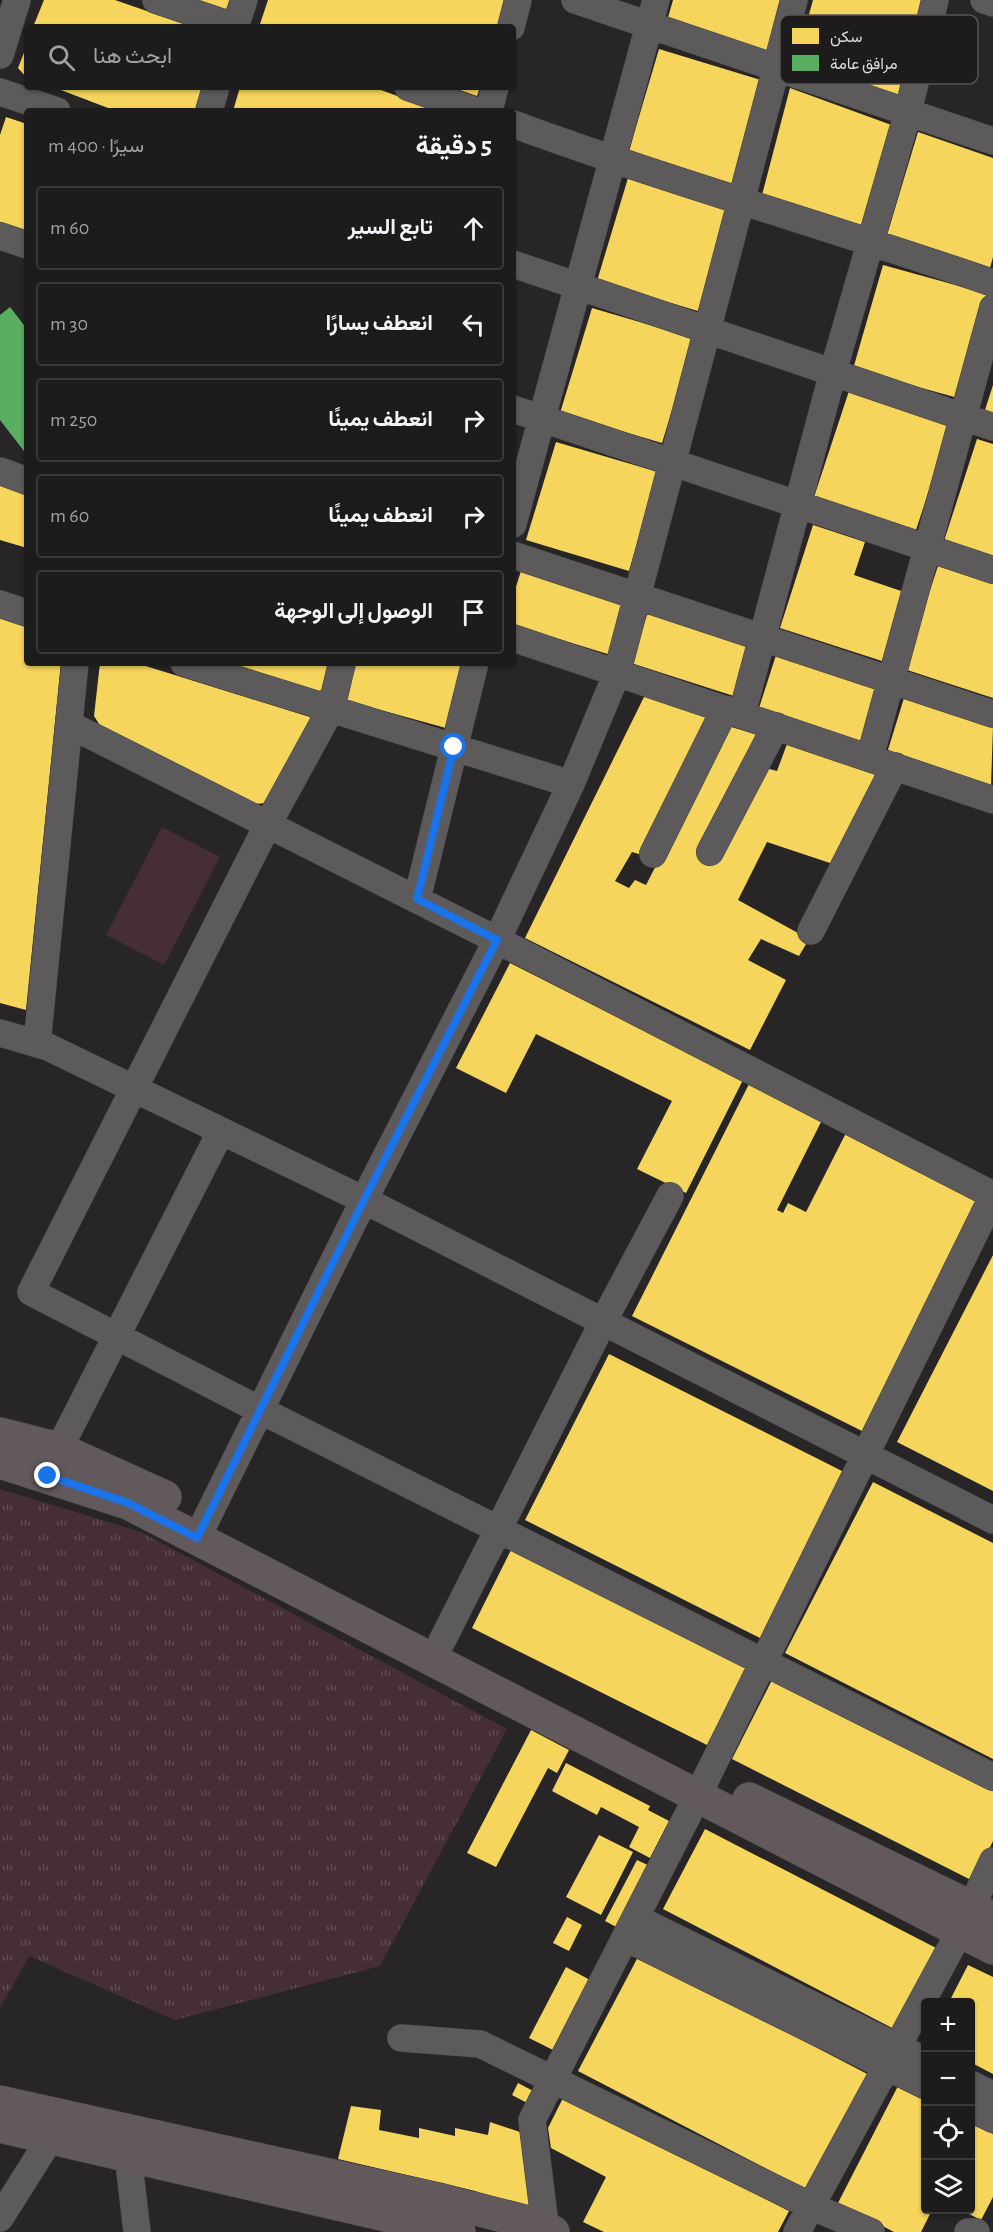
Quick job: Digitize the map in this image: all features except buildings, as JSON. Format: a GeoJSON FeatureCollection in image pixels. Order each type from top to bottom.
{"type":"FeatureCollection","features":[{"type":"Feature","properties":{"kind":"main road"},"geometry":{"type":"LineString","coordinates":[[0,1434],[59,1449],[139,1483],[202,1528],[426,1654],[974,1918],[993,1948]]}},
{"type":"Feature","properties":{"kind":"main road"},"geometry":{"type":"LineString","coordinates":[[0,1462],[202,1528],[442,1641],[702,1787]]}},
{"type":"Feature","properties":{"kind":"main road"},"geometry":{"type":"LineString","coordinates":[[0,2102],[54,2126],[129,2143],[459,2232]]}},
{"type":"Feature","properties":{"kind":"main road"},"geometry":{"type":"LineString","coordinates":[[0,2126],[54,2126]]}},
{"type":"Feature","properties":{"kind":"main road"},"geometry":{"type":"LineString","coordinates":[[129,2143],[437,2199],[548,2231]]}},
{"type":"Feature","properties":{"kind":"street"},"geometry":{"type":"LineString","coordinates":[[0,55],[17,0]]}},
{"type":"Feature","properties":{"kind":"street"},"geometry":{"type":"LineString","coordinates":[[156,0],[227,24]]}},
{"type":"Feature","properties":{"kind":"street"},"geometry":{"type":"LineString","coordinates":[[237,24],[244,0]]}},
{"type":"Feature","properties":{"kind":"street"},"geometry":{"type":"LineString","coordinates":[[512,24],[518,0]]}},
{"type":"Feature","properties":{"kind":"street"},"geometry":{"type":"LineString","coordinates":[[575,0],[653,13],[780,69]]}},
{"type":"Feature","properties":{"kind":"street"},"geometry":{"type":"LineString","coordinates":[[790,15],[794,0]]}},
{"type":"Feature","properties":{"kind":"street"},"geometry":{"type":"LineString","coordinates":[[931,15],[935,0]]}},
{"type":"Feature","properties":{"kind":"street"},"geometry":{"type":"LineString","coordinates":[[984,0],[993,3]]}},
{"type":"Feature","properties":{"kind":"street"},"geometry":{"type":"LineString","coordinates":[[516,514],[580,287],[653,13]]}},
{"type":"Feature","properties":{"kind":"street"},"geometry":{"type":"LineString","coordinates":[[202,1528],[364,1200],[497,940],[571,784],[617,673],[780,49]]}},
{"type":"Feature","properties":{"kind":"street"},"geometry":{"type":"LineString","coordinates":[[825,84],[993,141]]}},
{"type":"Feature","properties":{"kind":"street"},"geometry":{"type":"LineString","coordinates":[[653,854],[734,712],[763,636],[832,372],[915,84]]}},
{"type":"Feature","properties":{"kind":"street"},"geometry":{"type":"LineString","coordinates":[[210,108],[215,90]]}},
{"type":"Feature","properties":{"kind":"street"},"geometry":{"type":"LineString","coordinates":[[416,90],[468,108]]}},
{"type":"Feature","properties":{"kind":"street"},"geometry":{"type":"LineString","coordinates":[[490,108],[494,90]]}},
{"type":"Feature","properties":{"kind":"street"},"geometry":{"type":"LineString","coordinates":[[0,92],[48,108]]}},
{"type":"Feature","properties":{"kind":"street"},"geometry":{"type":"LineString","coordinates":[[516,125],[613,161],[870,241],[993,283]]}},
{"type":"Feature","properties":{"kind":"street"},"geometry":{"type":"LineString","coordinates":[[0,236],[24,244]]}},
{"type":"Feature","properties":{"kind":"street"},"geometry":{"type":"LineString","coordinates":[[516,265],[993,427]]}},
{"type":"Feature","properties":{"kind":"street"},"geometry":{"type":"LineString","coordinates":[[870,757],[893,680],[993,308]]}},
{"type":"Feature","properties":{"kind":"street"},"geometry":{"type":"LineString","coordinates":[[516,410],[993,570]]}},
{"type":"Feature","properties":{"kind":"street"},"geometry":{"type":"LineString","coordinates":[[0,471],[24,480]]}},
{"type":"Feature","properties":{"kind":"street"},"geometry":{"type":"LineString","coordinates":[[516,556],[993,714]]}},
{"type":"Feature","properties":{"kind":"street"},"geometry":{"type":"LineString","coordinates":[[0,604],[24,612]]}},
{"type":"Feature","properties":{"kind":"street"},"geometry":{"type":"LineString","coordinates":[[516,639],[993,800]]}},
{"type":"Feature","properties":{"kind":"street"},"geometry":{"type":"LineString","coordinates":[[37,1044],[75,666]]}},
{"type":"Feature","properties":{"kind":"street"},"geometry":{"type":"LineString","coordinates":[[194,666],[571,784]]}},
{"type":"Feature","properties":{"kind":"street"},"geometry":{"type":"LineString","coordinates":[[341,666],[331,709],[268,824],[31,1292],[260,1410],[993,1777]]}},
{"type":"Feature","properties":{"kind":"street"},"geometry":{"type":"LineString","coordinates":[[417,899],[474,666]]}},
{"type":"Feature","properties":{"kind":"street"},"geometry":{"type":"LineString","coordinates":[[69,725],[417,899],[993,1196],[702,1787],[554,2081],[532,2120],[548,2231]]}},
{"type":"Feature","properties":{"kind":"street"},"geometry":{"type":"LineString","coordinates":[[710,852],[776,726]]}},
{"type":"Feature","properties":{"kind":"street"},"geometry":{"type":"LineString","coordinates":[[811,931],[895,766]]}},
{"type":"Feature","properties":{"kind":"street"},"geometry":{"type":"LineString","coordinates":[[0,1033],[37,1044],[364,1200],[993,1520]]}},
{"type":"Feature","properties":{"kind":"street"},"geometry":{"type":"LineString","coordinates":[[59,1449],[221,1131]]}},
{"type":"Feature","properties":{"kind":"street"},"geometry":{"type":"LineString","coordinates":[[442,1641],[603,1322],[670,1196]]}},
{"type":"Feature","properties":{"kind":"street"},"geometry":{"type":"LineString","coordinates":[[797,2232],[892,2057],[974,1918],[993,1861]]}},
{"type":"Feature","properties":{"kind":"street"},"geometry":{"type":"LineString","coordinates":[[631,1928],[892,2057],[921,2082]]}},
{"type":"Feature","properties":{"kind":"street"},"geometry":{"type":"LineString","coordinates":[[401,2038],[480,2044],[811,2206],[871,2232]]}},
{"type":"Feature","properties":{"kind":"street"},"geometry":{"type":"LineString","coordinates":[[892,2057],[921,2060]]}},
{"type":"Feature","properties":{"kind":"street"},"geometry":{"type":"LineString","coordinates":[[975,2086],[993,2095]]}},
{"type":"Feature","properties":{"kind":"street"},"geometry":{"type":"LineString","coordinates":[[975,2111],[993,2120]]}},
{"type":"Feature","properties":{"kind":"street"},"geometry":{"type":"LineString","coordinates":[[0,2218],[54,2126]]}},
{"type":"Feature","properties":{"kind":"street"},"geometry":{"type":"LineString","coordinates":[[129,2143],[137,2232]]}},
{"type":"Feature","properties":{"kind":"street"},"geometry":{"type":"LineString","coordinates":[[990,2232],[993,2226]]}},
{"type":"Feature","properties":{"kind":"street"},"geometry":{"type":"LineString","coordinates":[[968,2232],[976,2232]]}},
{"type":"Feature","properties":{"kind":"green space"},"geometry":{"type":"Polygon","coordinates":[[[162,827],[220,857],[164,965],[106,935],[162,827]]]}},
{"type":"Feature","properties":{"kind":"green space"},"geometry":{"type":"Polygon","coordinates":[[[0,1489],[141,1532],[507,1729],[380,1966],[175,2020],[29,1956],[0,2008],[0,1489]]]}},
{"type":"Feature","properties":{"kind":"route"},"geometry":{"type":"LineString","coordinates":[[48,1476],[128,1503],[197,1538],[364,1200],[497,940],[417,899],[454,747]]}}]}
